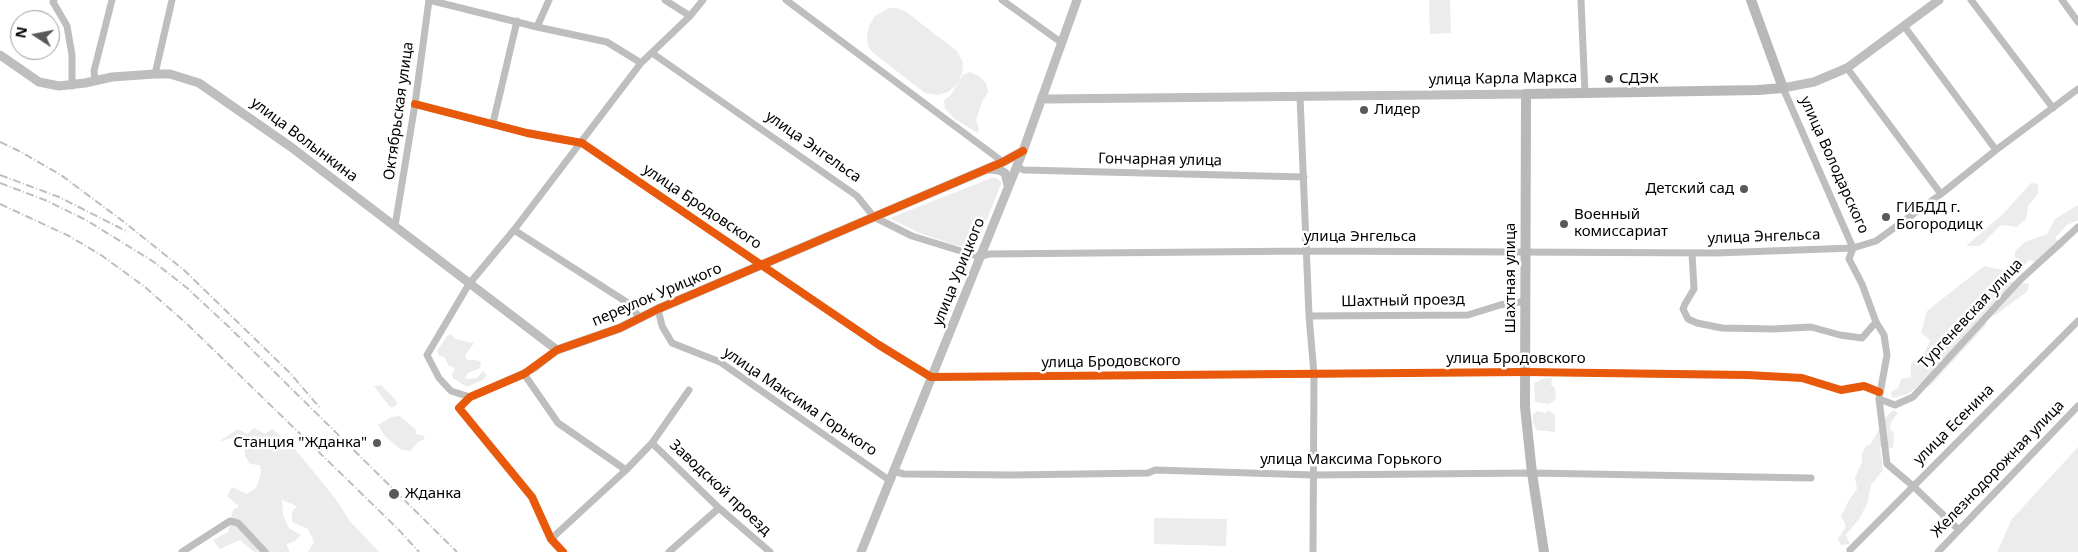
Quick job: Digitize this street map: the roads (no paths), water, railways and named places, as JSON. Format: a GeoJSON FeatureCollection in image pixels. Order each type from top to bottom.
{"type":"FeatureCollection","features":[{"type":"Feature","properties":{"kind":"main road","name":"улица Володарского"},"geometry":{"type":"LineString","coordinates":[[1751,0],[1784,88]]}},
{"type":"Feature","properties":{"kind":"main road","name":"улица Карла Маркса"},"geometry":{"type":"LineString","coordinates":[[1526,94],[1784,88]]}},
{"type":"Feature","properties":{"kind":"main road","name":"Шахтная улица"},"geometry":{"type":"LineString","coordinates":[[1526,94],[1526,407],[1532,473],[1544,552]]}},
{"type":"Feature","properties":{"kind":"street"},"geometry":{"type":"LineString","coordinates":[[54,0],[67,26],[72,55],[72,86]]}},
{"type":"Feature","properties":{"kind":"street"},"geometry":{"type":"LineString","coordinates":[[96,81],[94,71],[112,0]]}},
{"type":"Feature","properties":{"kind":"street"},"geometry":{"type":"LineString","coordinates":[[155,74],[172,0]]}},
{"type":"Feature","properties":{"kind":"street"},"geometry":{"type":"LineString","coordinates":[[429,0],[517,21],[537,28],[607,42],[641,63]]}},
{"type":"Feature","properties":{"kind":"street","name":"Октябрьская улица"},"geometry":{"type":"LineString","coordinates":[[395,226],[415,104],[429,0]]}},
{"type":"Feature","properties":{"kind":"street"},"geometry":{"type":"LineString","coordinates":[[537,28],[549,0]]}},
{"type":"Feature","properties":{"kind":"street"},"geometry":{"type":"LineString","coordinates":[[665,0],[690,16]]}},
{"type":"Feature","properties":{"kind":"street"},"geometry":{"type":"LineString","coordinates":[[563,552],[551,539],[532,496],[459,408],[470,397],[451,391],[439,378],[427,355],[469,284],[582,143],[641,63],[690,16],[703,0]]}},
{"type":"Feature","properties":{"kind":"street"},"geometry":{"type":"LineString","coordinates":[[786,0],[1003,162]]}},
{"type":"Feature","properties":{"kind":"street"},"geometry":{"type":"LineString","coordinates":[[1002,0],[1062,43]]}},
{"type":"Feature","properties":{"kind":"street","name":"улица Урицкого"},"geometry":{"type":"LineString","coordinates":[[861,552],[1023,151],[1077,0]]}},
{"type":"Feature","properties":{"kind":"street"},"geometry":{"type":"LineString","coordinates":[[1581,0],[1586,93]]}},
{"type":"Feature","properties":{"kind":"street","name":"улица Карла Маркса"},"geometry":{"type":"LineString","coordinates":[[1784,88],[1814,82],[1847,68],[1939,0]]}},
{"type":"Feature","properties":{"kind":"street"},"geometry":{"type":"LineString","coordinates":[[1971,0],[2053,108]]}},
{"type":"Feature","properties":{"kind":"street"},"geometry":{"type":"LineString","coordinates":[[2062,0],[2078,22]]}},
{"type":"Feature","properties":{"kind":"street"},"geometry":{"type":"LineString","coordinates":[[493,123],[517,21]]}},
{"type":"Feature","properties":{"kind":"street"},"geometry":{"type":"LineString","coordinates":[[1904,26],[1996,150]]}},
{"type":"Feature","properties":{"kind":"street","name":"улица Энгельса"},"geometry":{"type":"LineString","coordinates":[[652,54],[857,196],[874,217],[912,236],[980,257],[989,254],[1307,251],[1692,253],[1854,248],[1876,241],[1942,194],[1996,150],[2078,89]]}},
{"type":"Feature","properties":{"kind":"street","name":"улица Волынкина"},"geometry":{"type":"LineString","coordinates":[[0,55],[40,82],[59,86],[72,86],[112,77],[155,74],[185,77],[212,91],[292,147],[557,350]]}},
{"type":"Feature","properties":{"kind":"street"},"geometry":{"type":"LineString","coordinates":[[1847,68],[1942,194]]}},
{"type":"Feature","properties":{"kind":"street","name":"улица Володарского"},"geometry":{"type":"LineString","coordinates":[[1784,88],[1854,248],[1849,259],[1862,284],[1876,322],[1884,335],[1887,355],[1879,395],[1887,464],[1914,486],[1959,530]]}},
{"type":"Feature","properties":{"kind":"street","name":"улица Карла Маркса"},"geometry":{"type":"LineString","coordinates":[[1042,97],[1047,99],[1526,94]]}},
{"type":"Feature","properties":{"kind":"street"},"geometry":{"type":"LineString","coordinates":[[1300,96],[1309,316],[1314,374],[1314,552]]}},
{"type":"Feature","properties":{"kind":"street","name":"улица Бродовского"},"geometry":{"type":"LineString","coordinates":[[415,104],[527,133],[582,143],[879,345],[931,377],[1525,372],[1756,376],[1802,378],[1841,390],[1864,386],[1879,395]]}},
{"type":"Feature","properties":{"kind":"street","name":"переулок Урицкого"},"geometry":{"type":"LineString","coordinates":[[470,397],[524,374],[557,350],[620,328],[658,309],[1003,162],[1023,151]]}},
{"type":"Feature","properties":{"kind":"street","name":"Гончарная улица"},"geometry":{"type":"LineString","coordinates":[[1016,167],[1024,170],[1304,177]]}},
{"type":"Feature","properties":{"kind":"street"},"geometry":{"type":"LineString","coordinates":[[986,169],[999,170],[1005,173],[1008,185]]}},
{"type":"Feature","properties":{"kind":"street","name":"Тургеневская улица"},"geometry":{"type":"LineString","coordinates":[[1879,395],[1895,405],[1913,397],[2019,281],[2078,227]]}},
{"type":"Feature","properties":{"kind":"street"},"geometry":{"type":"LineString","coordinates":[[514,230],[628,303],[640,318]]}},
{"type":"Feature","properties":{"kind":"street"},"geometry":{"type":"LineString","coordinates":[[1692,253],[1694,289],[1685,304],[1684,310],[1688,320],[1722,328],[1773,329],[1811,326],[1840,335],[1862,338],[1876,322]]}},
{"type":"Feature","properties":{"kind":"street","name":"Шахтный проезд"},"geometry":{"type":"LineString","coordinates":[[1309,316],[1468,315],[1500,305],[1526,301]]}},
{"type":"Feature","properties":{"kind":"street","name":"улица Максима Горького"},"geometry":{"type":"LineString","coordinates":[[658,309],[662,326],[672,343],[720,362],[891,476],[904,474],[1148,473],[1155,470],[1313,475],[1532,473],[1810,478]]}},
{"type":"Feature","properties":{"kind":"street","name":"улица Есенина"},"geometry":{"type":"LineString","coordinates":[[1850,550],[2078,321]]}},
{"type":"Feature","properties":{"kind":"street"},"geometry":{"type":"LineString","coordinates":[[524,374],[558,423],[626,470]]}},
{"type":"Feature","properties":{"kind":"street"},"geometry":{"type":"LineString","coordinates":[[551,539],[626,470],[652,443],[689,390]]}},
{"type":"Feature","properties":{"kind":"street","name":"Железнодорожная улица"},"geometry":{"type":"LineString","coordinates":[[1938,552],[2078,406]]}},
{"type":"Feature","properties":{"kind":"street","name":"Заводской проезд"},"geometry":{"type":"LineString","coordinates":[[652,443],[766,551]]}},
{"type":"Feature","properties":{"kind":"street"},"geometry":{"type":"LineString","coordinates":[[669,552],[719,508]]}},
{"type":"Feature","properties":{"kind":"street"},"geometry":{"type":"LineString","coordinates":[[182,552],[230,521],[238,523],[265,552]]}},
{"type":"Feature","properties":{"kind":"railway"},"geometry":{"type":"LineString","coordinates":[[0,142],[61,175],[184,270],[290,373],[320,408]]}},
{"type":"Feature","properties":{"kind":"railway"},"geometry":{"type":"LineString","coordinates":[[0,175],[59,197],[128,232]]}},
{"type":"Feature","properties":{"kind":"railway"},"geometry":{"type":"LineString","coordinates":[[0,183],[45,200],[86,220],[154,262],[187,288],[457,552]]}},
{"type":"Feature","properties":{"kind":"railway"},"geometry":{"type":"LineString","coordinates":[[0,204],[69,236],[101,255],[145,287],[187,324],[398,529],[419,552]]}},
{"type":"Feature","properties":{"kind":"place","name":"СДЭК"},"geometry":{"type":"Point","coordinates":[1609,79]}},
{"type":"Feature","properties":{"kind":"place","name":"Лидер"},"geometry":{"type":"Point","coordinates":[1364,110]}},
{"type":"Feature","properties":{"kind":"place","name":"Детский сад"},"geometry":{"type":"Point","coordinates":[1744,189]}},
{"type":"Feature","properties":{"kind":"place","name":"ГИБДД г. Богородицк"},"geometry":{"type":"Point","coordinates":[1886,217]}},
{"type":"Feature","properties":{"kind":"place","name":"Военный комиссариат"},"geometry":{"type":"Point","coordinates":[1564,224]}},
{"type":"Feature","properties":{"kind":"place","name":"Станция \"Жданка\""},"geometry":{"type":"Point","coordinates":[377,443]}},
{"type":"Feature","properties":{"kind":"place","name":"Жданка"},"geometry":{"type":"Point","coordinates":[394,494]}}]}
